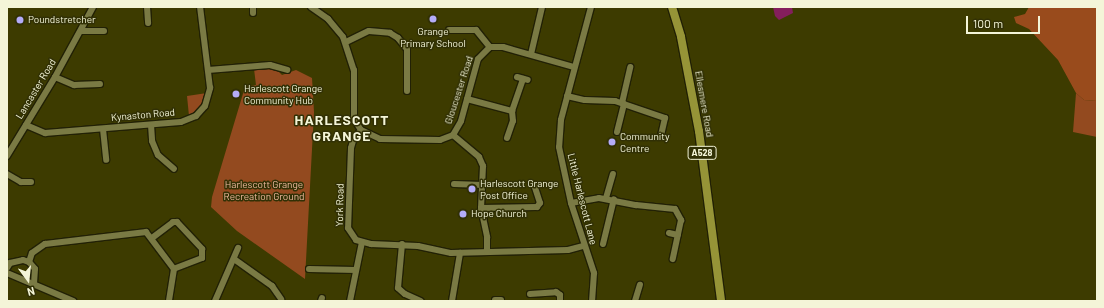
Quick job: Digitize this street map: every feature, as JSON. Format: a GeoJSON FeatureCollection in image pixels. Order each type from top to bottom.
{"type":"FeatureCollection","features":[{"type":"Feature","properties":{"kind":"main road","name":"Ellesmere Road"},"geometry":{"type":"LineString","coordinates":[[672,7],[681,37],[699,131],[721,301]]}},
{"type":"Feature","properties":{"kind":"street","name":"Lancaster Road"},"geometry":{"type":"LineString","coordinates":[[7,156],[55,77],[93,7]]}},
{"type":"Feature","properties":{"kind":"street"},"geometry":{"type":"LineString","coordinates":[[147,7],[148,23]]}},
{"type":"Feature","properties":{"kind":"street","name":"Kynaston Road"},"geometry":{"type":"LineString","coordinates":[[26,125],[45,134],[183,122],[201,112],[209,95],[208,70],[200,7]]}},
{"type":"Feature","properties":{"kind":"street"},"geometry":{"type":"LineString","coordinates":[[311,7],[334,25],[346,42],[354,70],[354,119],[361,130]]}},
{"type":"Feature","properties":{"kind":"street"},"geometry":{"type":"LineString","coordinates":[[531,54],[540,7]]}},
{"type":"Feature","properties":{"kind":"street","name":"Little Harlescott Lane"},"geometry":{"type":"LineString","coordinates":[[591,7],[567,96],[559,147],[571,203],[583,246],[594,273],[592,301]]}},
{"type":"Feature","properties":{"kind":"street"},"geometry":{"type":"LineString","coordinates":[[449,30],[476,30],[490,47],[503,47],[574,67]]}},
{"type":"Feature","properties":{"kind":"street"},"geometry":{"type":"LineString","coordinates":[[81,31],[104,31]]}},
{"type":"Feature","properties":{"kind":"street"},"geometry":{"type":"LineString","coordinates":[[346,42],[369,32],[390,33],[398,38],[407,49],[407,92]]}},
{"type":"Feature","properties":{"kind":"street","name":"Gloucester Road"},"geometry":{"type":"LineString","coordinates":[[361,130],[373,137],[389,140],[440,140],[453,135],[461,122],[478,60],[490,47]]}},
{"type":"Feature","properties":{"kind":"street"},"geometry":{"type":"LineString","coordinates":[[208,70],[270,65],[283,71]]}},
{"type":"Feature","properties":{"kind":"street"},"geometry":{"type":"LineString","coordinates":[[617,132],[630,67]]}},
{"type":"Feature","properties":{"kind":"street"},"geometry":{"type":"LineString","coordinates":[[55,77],[80,86],[100,84]]}},
{"type":"Feature","properties":{"kind":"street"},"geometry":{"type":"LineString","coordinates":[[507,138],[513,121],[512,111],[522,79]]}},
{"type":"Feature","properties":{"kind":"street"},"geometry":{"type":"LineString","coordinates":[[567,96],[585,100],[608,100],[623,104],[635,110],[665,118],[661,135]]}},
{"type":"Feature","properties":{"kind":"street"},"geometry":{"type":"LineString","coordinates":[[468,99],[512,111]]}},
{"type":"Feature","properties":{"kind":"street"},"geometry":{"type":"LineString","coordinates":[[151,125],[152,141],[158,155],[174,169]]}},
{"type":"Feature","properties":{"kind":"street"},"geometry":{"type":"LineString","coordinates":[[104,129],[106,160]]}},
{"type":"Feature","properties":{"kind":"street","name":"York Road"},"geometry":{"type":"LineString","coordinates":[[361,130],[353,141],[351,148],[348,228],[352,237],[362,242]]}},
{"type":"Feature","properties":{"kind":"street"},"geometry":{"type":"LineString","coordinates":[[453,135],[465,148],[479,157],[484,166],[481,208],[487,237],[487,252]]}},
{"type":"Feature","properties":{"kind":"street"},"geometry":{"type":"LineString","coordinates":[[7,174],[21,182],[31,182]]}},
{"type":"Feature","properties":{"kind":"street"},"geometry":{"type":"LineString","coordinates":[[606,198],[613,174]]}},
{"type":"Feature","properties":{"kind":"street"},"geometry":{"type":"LineString","coordinates":[[454,184],[483,185]]}},
{"type":"Feature","properties":{"kind":"street"},"geometry":{"type":"LineString","coordinates":[[481,208],[537,207],[540,203],[534,185]]}},
{"type":"Feature","properties":{"kind":"street"},"geometry":{"type":"LineString","coordinates":[[571,203],[588,198],[606,198],[636,205],[675,209],[681,215],[680,228],[673,259]]}},
{"type":"Feature","properties":{"kind":"street"},"geometry":{"type":"LineString","coordinates":[[603,244],[614,200]]}},
{"type":"Feature","properties":{"kind":"street"},"geometry":{"type":"LineString","coordinates":[[152,238],[173,222],[177,222],[202,249],[202,258],[174,269]]}},
{"type":"Feature","properties":{"kind":"street"},"geometry":{"type":"LineString","coordinates":[[29,262],[32,253],[45,244],[146,232],[174,269],[168,301]]}},
{"type":"Feature","properties":{"kind":"street"},"geometry":{"type":"LineString","coordinates":[[669,233],[678,235]]}},
{"type":"Feature","properties":{"kind":"street"},"geometry":{"type":"LineString","coordinates":[[350,301],[362,242],[402,244],[460,253],[568,250],[583,246]]}},
{"type":"Feature","properties":{"kind":"street"},"geometry":{"type":"LineString","coordinates":[[402,244],[398,288],[405,294],[421,301]]}},
{"type":"Feature","properties":{"kind":"street"},"geometry":{"type":"LineString","coordinates":[[215,301],[238,248]]}},
{"type":"Feature","properties":{"kind":"street"},"geometry":{"type":"LineString","coordinates":[[452,301],[460,253]]}},
{"type":"Feature","properties":{"kind":"street"},"geometry":{"type":"LineString","coordinates":[[234,259],[272,286],[281,299]]}},
{"type":"Feature","properties":{"kind":"street"},"geometry":{"type":"LineString","coordinates":[[7,268],[10,263],[23,260],[29,262],[35,269],[34,284]]}},
{"type":"Feature","properties":{"kind":"street"},"geometry":{"type":"LineString","coordinates":[[310,269],[356,270]]}},
{"type":"Feature","properties":{"kind":"street"},"geometry":{"type":"LineString","coordinates":[[7,273],[73,301]]}},
{"type":"Feature","properties":{"kind":"street"},"geometry":{"type":"LineString","coordinates":[[635,301],[640,286]]}},
{"type":"Feature","properties":{"kind":"street"},"geometry":{"type":"LineString","coordinates":[[533,296],[556,292],[560,295],[560,301]]}},
{"type":"Feature","properties":{"kind":"green space","name":"Harlescott Grange Recreation Ground"},"geometry":{"type":"Polygon","coordinates":[[[274,67],[282,75],[296,70],[312,78],[314,112],[305,279],[237,231],[211,207],[212,197],[245,87],[256,85],[254,69],[274,67]]]}},
{"type":"Feature","properties":{"kind":"green space"},"geometry":{"type":"Polygon","coordinates":[[[207,93],[200,108],[189,116],[187,96],[207,93]]]}},
{"type":"Feature","properties":{"kind":"green space"},"geometry":{"type":"Polygon","coordinates":[[[1076,93],[1084,100],[1097,101],[1097,137],[1073,132],[1076,93]]]}},
{"type":"Feature","properties":{"kind":"shaded area"},"geometry":{"type":"Polygon","coordinates":[[[773,7],[792,7],[793,13],[779,20],[775,16],[773,7]]]}},
{"type":"Feature","properties":{"kind":"shaded area"},"geometry":{"type":"Polygon","coordinates":[[[1029,7],[1097,7],[1097,101],[1084,100],[1076,93],[1058,60],[1029,29],[1016,23],[1014,17],[1025,14],[1029,7]]]}},
{"type":"Feature","properties":{"kind":"place","name":"Grange Primary School"},"geometry":{"type":"Point","coordinates":[433,19]}},
{"type":"Feature","properties":{"kind":"place","name":"Poundstretcher"},"geometry":{"type":"Point","coordinates":[20,20]}},
{"type":"Feature","properties":{"kind":"place","name":"Harlescott Grange Community Hub"},"geometry":{"type":"Point","coordinates":[236,94]}},
{"type":"Feature","properties":{"kind":"place","name":"Community Centre"},"geometry":{"type":"Point","coordinates":[612,142]}},
{"type":"Feature","properties":{"kind":"place","name":"Harlescott Grange Post Office"},"geometry":{"type":"Point","coordinates":[472,189]}},
{"type":"Feature","properties":{"kind":"place","name":"Hope Church"},"geometry":{"type":"Point","coordinates":[463,214]}},
{"type":"Feature","properties":{"kind":"district","name":"HARLESCOTT GRANGE"},"geometry":{"type":"Point","coordinates":[342,128]}}]}
